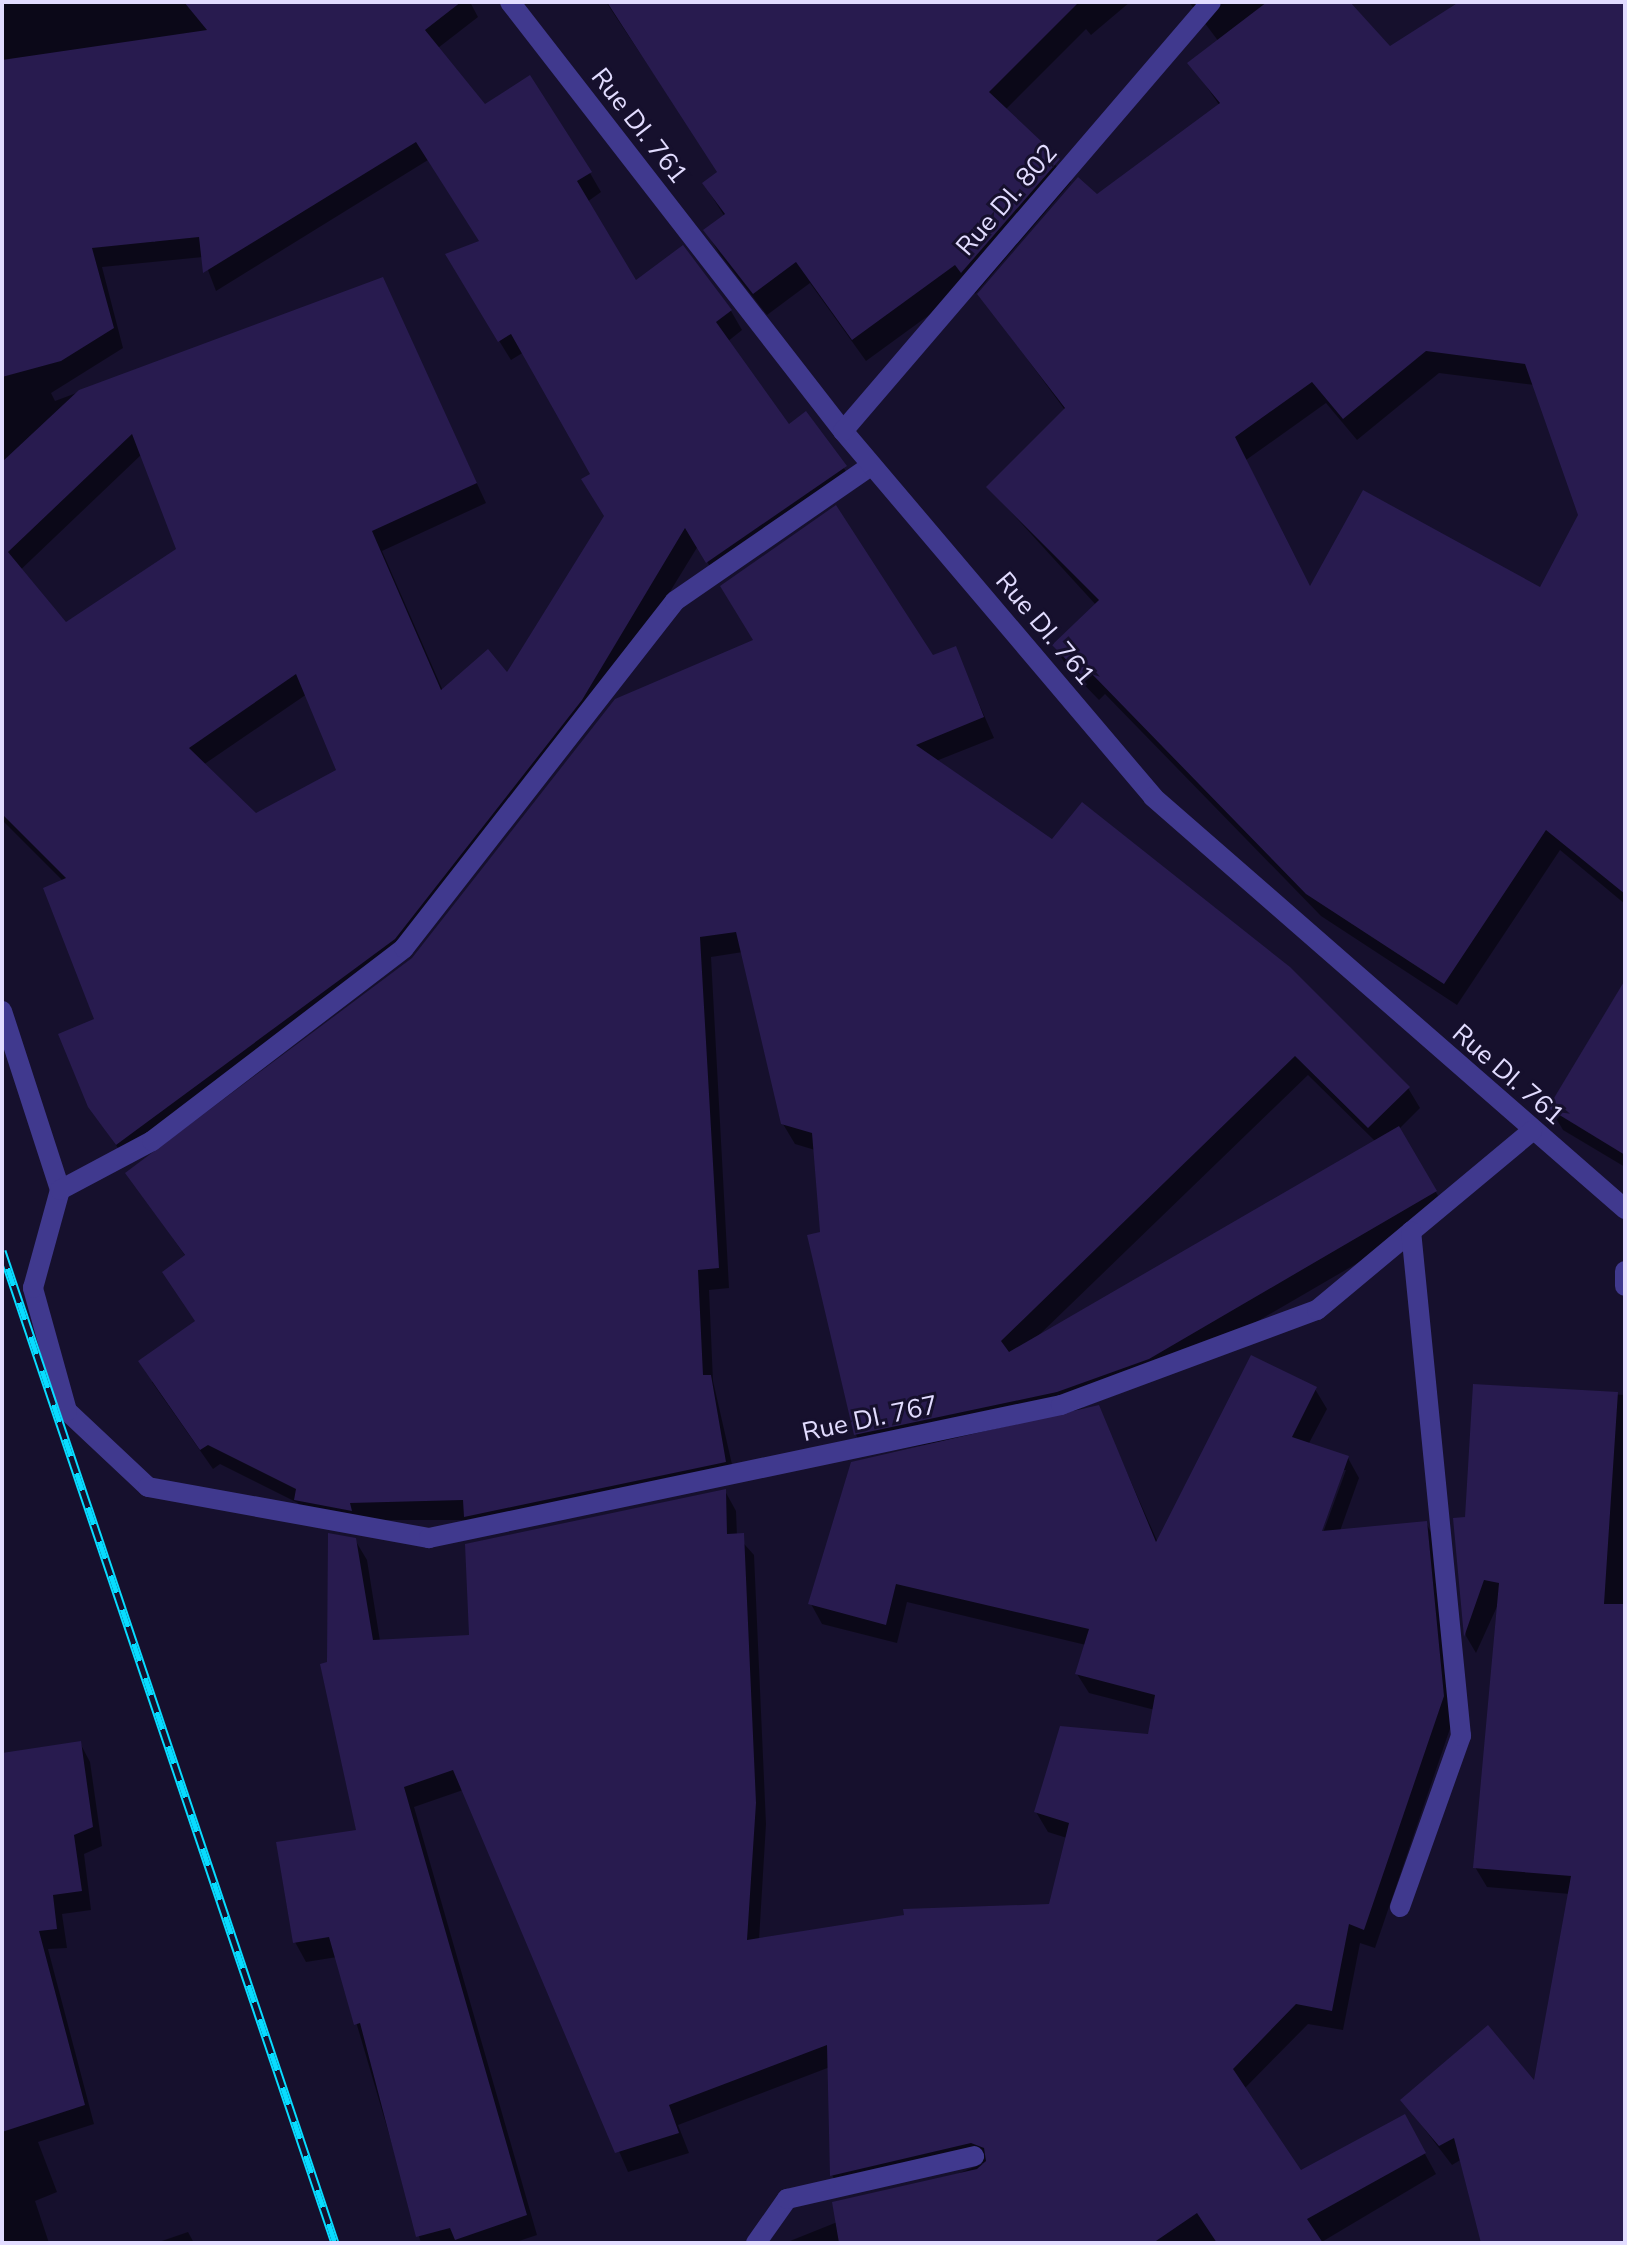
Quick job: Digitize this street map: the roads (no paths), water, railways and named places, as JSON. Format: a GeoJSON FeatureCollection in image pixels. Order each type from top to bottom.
{"type":"FeatureCollection","features":[{"type":"Feature","properties":{"kind":"street","name":"Rue DI. 761"},"geometry":{"type":"LineString","coordinates":[[510,2],[843,431],[1153,797],[1625,1209]]}},
{"type":"Feature","properties":{"kind":"street","name":"Rue DI. 802"},"geometry":{"type":"LineString","coordinates":[[843,431],[1211,2]]}},
{"type":"Feature","properties":{"kind":"street"},"geometry":{"type":"LineString","coordinates":[[2,1011],[60,1190],[152,1141],[404,948],[675,601],[872,465]]}},
{"type":"Feature","properties":{"kind":"street","name":"Rue DI. 767"},"geometry":{"type":"LineString","coordinates":[[60,1190],[33,1288],[67,1411],[148,1487],[429,1538],[1061,1405],[1317,1310],[1532,1131]]}},
{"type":"Feature","properties":{"kind":"street"},"geometry":{"type":"LineString","coordinates":[[1400,1907],[1461,1736],[1411,1231]]}},
{"type":"Feature","properties":{"kind":"street"},"geometry":{"type":"LineString","coordinates":[[1625,1271],[1625,1286]]}},
{"type":"Feature","properties":{"kind":"street"},"geometry":{"type":"LineString","coordinates":[[756,2243],[787,2199],[974,2156]]}},
{"type":"Feature","properties":{"kind":"railway"},"geometry":{"type":"LineString","coordinates":[[2,1251],[335,2243]]}}]}
